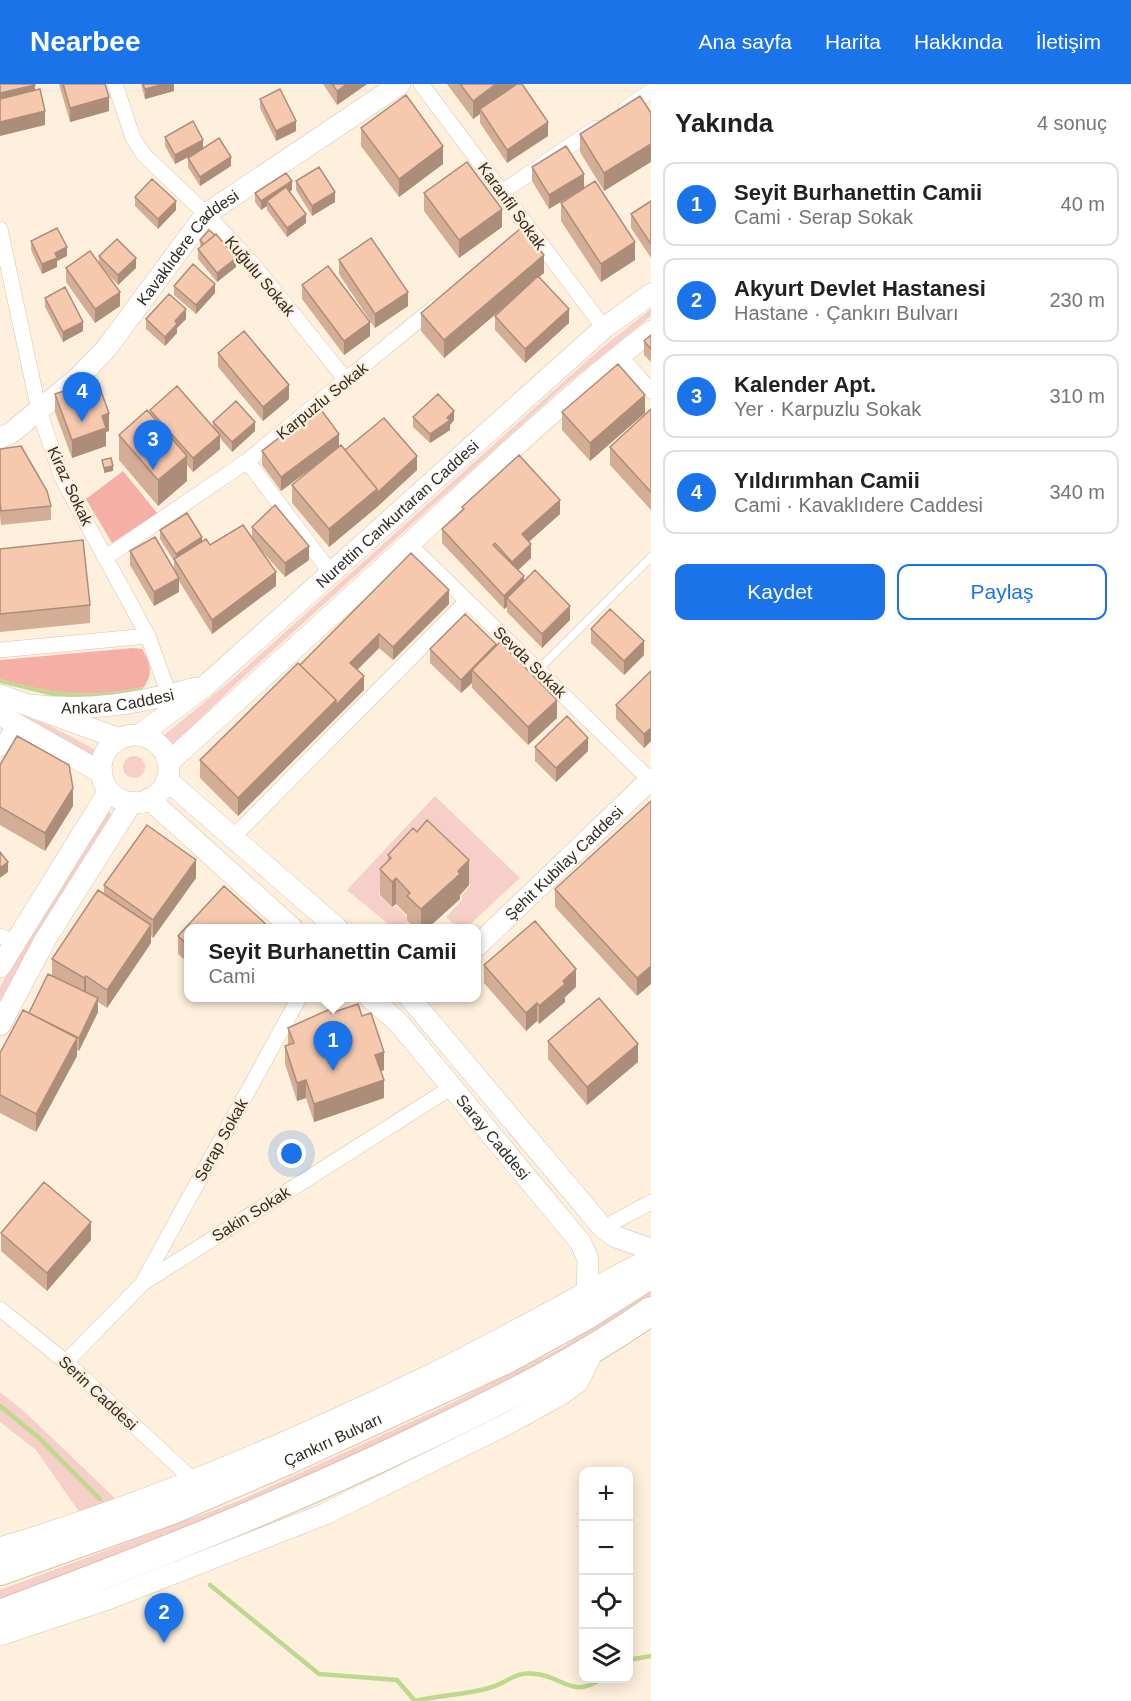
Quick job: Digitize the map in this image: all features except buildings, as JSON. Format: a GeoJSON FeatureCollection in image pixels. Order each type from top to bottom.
{"type":"FeatureCollection","features":[{"type":"Feature","properties":{"kind":"highway","name":"Çankırı Bulvarı"},"geometry":{"type":"LineString","coordinates":[[0,1572],[214,1493],[475,1374],[556,1333],[651,1274]]}},
{"type":"Feature","properties":{"kind":"highway"},"geometry":{"type":"LineString","coordinates":[[0,1614],[235,1523],[381,1458],[563,1367],[651,1311]]}},
{"type":"Feature","properties":{"kind":"street","name":"Kuğulu Sokak"},"geometry":{"type":"LineString","coordinates":[[116,84],[133,138],[144,155],[206,214],[252,263],[347,381]]}},
{"type":"Feature","properties":{"kind":"street","name":"Kavaklıdere Caddesi"},"geometry":{"type":"LineString","coordinates":[[0,438],[11,433],[39,411],[79,377],[106,349],[206,214],[400,84]]}},
{"type":"Feature","properties":{"kind":"street","name":"Karanfil Sokak"},"geometry":{"type":"LineString","coordinates":[[421,84],[502,192],[523,233],[604,328]]}},
{"type":"Feature","properties":{"kind":"street"},"geometry":{"type":"LineString","coordinates":[[502,192],[648,89]]}},
{"type":"Feature","properties":{"kind":"street","name":"Kiraz Sokak"},"geometry":{"type":"LineString","coordinates":[[0,229],[39,411],[62,478],[148,636],[160,663],[169,695]]}},
{"type":"Feature","properties":{"kind":"street","name":"Nurettin Cankurtaran Caddesi"},"geometry":{"type":"LineString","coordinates":[[141,734],[205,686],[604,328],[651,294]]}},
{"type":"Feature","properties":{"kind":"street","name":"Karpuzlu Sokak"},"geometry":{"type":"LineString","coordinates":[[105,558],[247,461],[347,381],[446,297]]}},
{"type":"Feature","properties":{"kind":"street","name":"Nurettin Cankurtaran Caddesi"},"geometry":{"type":"LineString","coordinates":[[167,771],[530,430],[651,331]]}},
{"type":"Feature","properties":{"kind":"street"},"geometry":{"type":"LineString","coordinates":[[619,355],[651,391]]}},
{"type":"Feature","properties":{"kind":"street"},"geometry":{"type":"LineString","coordinates":[[247,461],[331,573]]}},
{"type":"Feature","properties":{"kind":"street","name":"Sevda Sokak"},"geometry":{"type":"LineString","coordinates":[[409,544],[650,779]]}},
{"type":"Feature","properties":{"kind":"street"},"geometry":{"type":"LineString","coordinates":[[233,837],[467,601]]}},
{"type":"Feature","properties":{"kind":"street"},"geometry":{"type":"LineString","coordinates":[[0,650],[148,636]]}},
{"type":"Feature","properties":{"kind":"street","name":"Ankara Caddesi"},"geometry":{"type":"LineString","coordinates":[[28,705],[93,709],[119,706],[205,686]]}},
{"type":"Feature","properties":{"kind":"street","name":"Ankara Caddesi"},"geometry":{"type":"LineString","coordinates":[[0,694],[120,739]]}},
{"type":"Feature","properties":{"kind":"street"},"geometry":{"type":"LineString","coordinates":[[0,749],[8,719],[105,782],[124,800],[141,801],[287,924]]}},
{"type":"Feature","properties":{"kind":"street"},"geometry":{"type":"LineString","coordinates":[[0,967],[7,939],[105,782],[104,755],[120,739],[141,734],[158,745],[167,771],[233,837],[333,924]]}},
{"type":"Feature","properties":{"kind":"street"},"geometry":{"type":"LineString","coordinates":[[0,1025],[45,940],[141,801],[163,788],[167,771]]}},
{"type":"Feature","properties":{"kind":"street","name":"Şehit Kubilay Caddesi"},"geometry":{"type":"LineString","coordinates":[[481,942],[650,779]]}},
{"type":"Feature","properties":{"kind":"street","name":"Serap Sokak"},"geometry":{"type":"LineString","coordinates":[[143,1282],[297,1002]]}},
{"type":"Feature","properties":{"kind":"street","name":"Saray Caddesi"},"geometry":{"type":"LineString","coordinates":[[375,1002],[398,1022],[581,1243],[588,1260],[587,1292]]}},
{"type":"Feature","properties":{"kind":"street"},"geometry":{"type":"LineString","coordinates":[[398,1022],[415,1002]]}},
{"type":"Feature","properties":{"kind":"street","name":"Saray Caddesi"},"geometry":{"type":"LineString","coordinates":[[419,1002],[603,1228],[616,1237],[651,1249]]}},
{"type":"Feature","properties":{"kind":"street","name":"Sakin Sokak"},"geometry":{"type":"LineString","coordinates":[[66,1362],[143,1282],[452,1087]]}},
{"type":"Feature","properties":{"kind":"street"},"geometry":{"type":"LineString","coordinates":[[603,1228],[651,1202]]}},
{"type":"Feature","properties":{"kind":"street","name":"Çankırı Bulvarı"},"geometry":{"type":"LineString","coordinates":[[0,1548],[54,1532],[193,1480],[297,1437],[427,1376],[651,1257]]}},
{"type":"Feature","properties":{"kind":"street","name":"Serin Caddesi"},"geometry":{"type":"LineString","coordinates":[[0,1310],[66,1362],[193,1480]]}},
{"type":"Feature","properties":{"kind":"street"},"geometry":{"type":"LineString","coordinates":[[0,1635],[108,1599],[326,1514],[509,1423],[560,1395],[578,1382],[594,1349]]}},
{"type":"Feature","properties":{"kind":"lane"},"geometry":{"type":"LineString","coordinates":[[538,670],[651,557]]}},
{"type":"Feature","properties":{"kind":"shaded area"},"geometry":{"type":"Polygon","coordinates":[[[651,309],[651,316],[563,387],[236,684],[172,746],[163,736],[234,678],[599,350],[651,309]]]}},
{"type":"Feature","properties":{"kind":"shaded area"},"geometry":{"type":"Polygon","coordinates":[[[123,471],[157,513],[112,543],[86,499],[123,471]]]}},
{"type":"Feature","properties":{"kind":"shaded area"},"geometry":{"type":"Polygon","coordinates":[[[142,649],[149,663],[149,677],[144,687],[89,694],[37,689],[0,679],[0,660],[142,649]]]}},
{"type":"Feature","properties":{"kind":"shaded area"},"geometry":{"type":"Polygon","coordinates":[[[0,679],[37,689],[89,694],[144,687],[141,691],[112,697],[56,697],[0,683],[0,679]]]}},
{"type":"Feature","properties":{"kind":"shaded area"},"geometry":{"type":"Polygon","coordinates":[[[11,711],[51,726],[103,754],[96,763],[11,711]]]}},
{"type":"Feature","properties":{"kind":"shaded area"},"geometry":{"type":"Polygon","coordinates":[[[134,756],[142,759],[145,767],[142,775],[134,778],[126,775],[123,767],[126,759],[134,756]]]}},
{"type":"Feature","properties":{"kind":"shaded area"},"geometry":{"type":"Polygon","coordinates":[[[435,796],[520,878],[470,924],[454,924],[446,917],[463,899],[461,896],[471,885],[427,844],[378,894],[393,908],[396,906],[409,918],[406,921],[409,924],[388,924],[347,890],[435,796]]]}},
{"type":"Feature","properties":{"kind":"shaded area"},"geometry":{"type":"Polygon","coordinates":[[[108,811],[115,817],[25,957],[0,1002],[0,987],[11,967],[108,811]]]}},
{"type":"Feature","properties":{"kind":"shaded area"},"geometry":{"type":"Polygon","coordinates":[[[651,1288],[651,1298],[574,1345],[496,1388],[415,1428],[251,1501],[0,1600],[0,1590],[241,1500],[443,1407],[561,1348],[651,1288]]]}},
{"type":"Feature","properties":{"kind":"shaded area"},"geometry":{"type":"Polygon","coordinates":[[[0,1392],[26,1413],[119,1502],[82,1516],[36,1450],[0,1422],[0,1392]]]}},
{"type":"Feature","properties":{"kind":"waterway"},"geometry":{"type":"LineString","coordinates":[[0,1406],[38,1437],[100,1499]]}},
{"type":"Feature","properties":{"kind":"waterway"},"geometry":{"type":"LineString","coordinates":[[210,1585],[319,1674],[397,1680],[415,1701],[496,1686],[522,1674],[547,1676],[576,1687],[594,1683]]}},
{"type":"Feature","properties":{"kind":"waterway"},"geometry":{"type":"LineString","coordinates":[[633,1659],[651,1656]]}},
{"type":"Feature","properties":{"kind":"place","name":"Yıldırımhan Camii"},"geometry":{"type":"Point","coordinates":[82,422]}},
{"type":"Feature","properties":{"kind":"place","name":"Kalender Apt."},"geometry":{"type":"Point","coordinates":[153,470]}},
{"type":"Feature","properties":{"kind":"place","name":"Seyit Burhanettin Camii"},"geometry":{"type":"Point","coordinates":[333,1071]}},
{"type":"Feature","properties":{"kind":"place","name":"Akyurt Devlet Hastanesi"},"geometry":{"type":"Point","coordinates":[164,1643]}}]}
